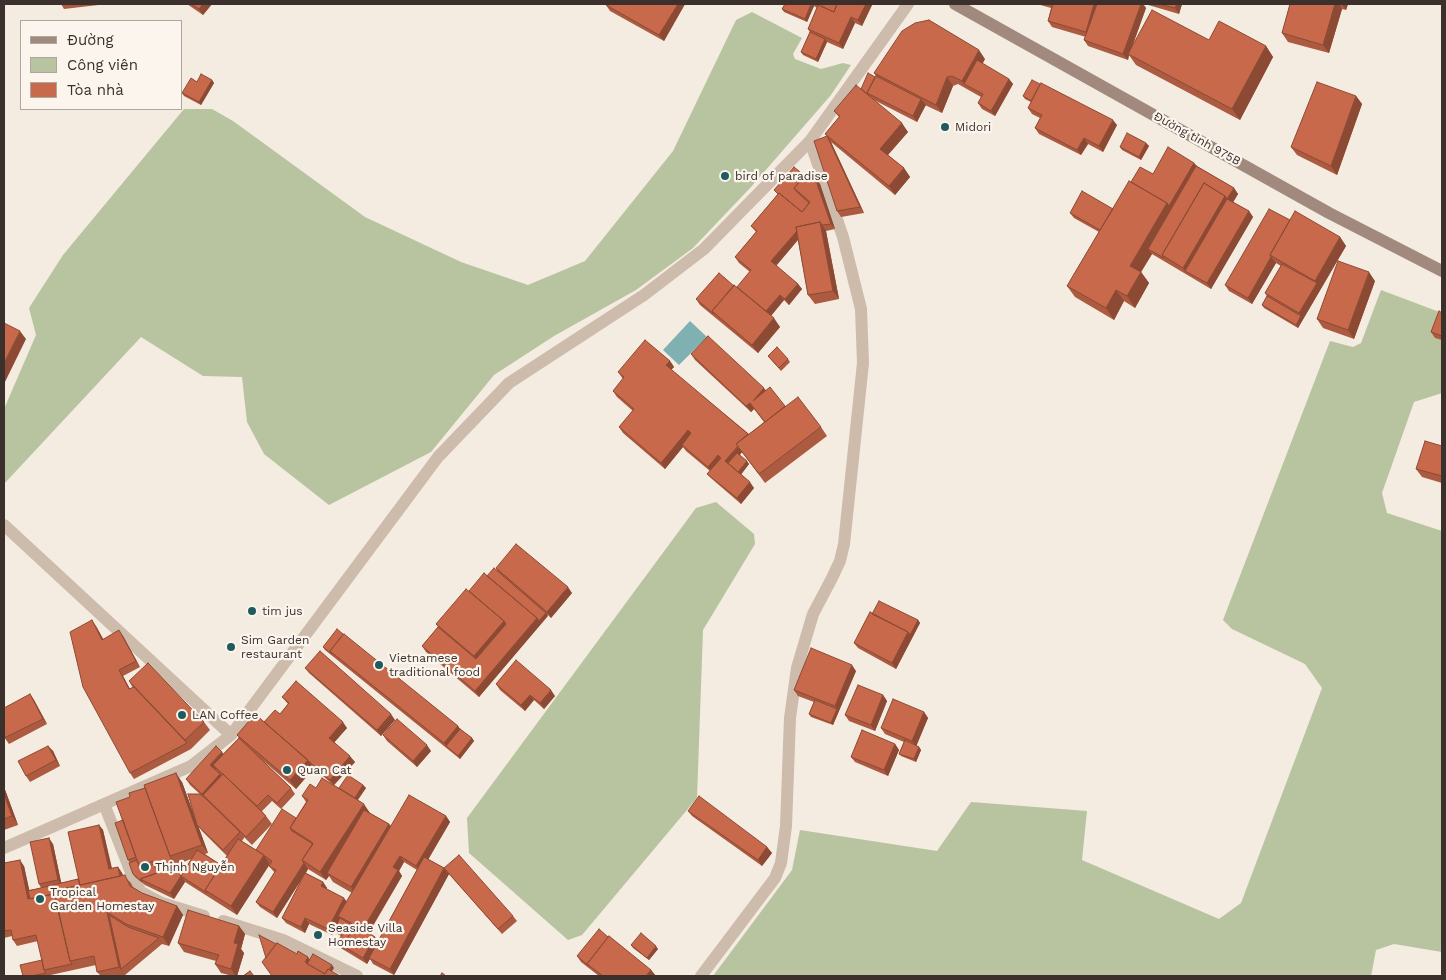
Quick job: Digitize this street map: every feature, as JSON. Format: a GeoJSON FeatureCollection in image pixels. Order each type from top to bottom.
{"type":"FeatureCollection","features":[{"type":"Feature","properties":{"kind":"main road","name":"Đường tỉnh 975B"},"geometry":{"type":"LineString","coordinates":[[955,4],[1330,213],[1442,271]]}},
{"type":"Feature","properties":{"kind":"street"},"geometry":{"type":"LineString","coordinates":[[4,848],[191,766],[231,736],[438,457],[509,383],[644,296],[704,249],[810,141],[908,4]]}},
{"type":"Feature","properties":{"kind":"street"},"geometry":{"type":"LineString","coordinates":[[701,976],[775,878],[781,863],[786,826],[790,718],[797,668],[814,614],[840,561],[844,544],[863,363],[861,309],[843,237],[810,141]]}},
{"type":"Feature","properties":{"kind":"street"},"geometry":{"type":"LineString","coordinates":[[4,525],[231,736]]}},
{"type":"Feature","properties":{"kind":"street"},"geometry":{"type":"LineString","coordinates":[[104,804],[134,880],[142,892],[162,903],[283,940],[357,976]]}},
{"type":"Feature","properties":{"kind":"green space"},"geometry":{"type":"Polygon","coordinates":[[[752,12],[802,38],[793,54],[795,59],[821,69],[843,63],[851,65],[831,95],[751,187],[693,248],[636,290],[554,336],[494,375],[431,452],[329,505],[264,454],[247,422],[242,377],[203,376],[141,337],[4,484],[4,409],[36,335],[29,308],[63,255],[184,109],[212,109],[233,121],[365,217],[461,262],[528,285],[585,261],[673,151],[736,20],[752,12]]]}},
{"type":"Feature","properties":{"kind":"green space"},"geometry":{"type":"Polygon","coordinates":[[[1381,290],[1442,313],[1442,393],[1414,402],[1382,493],[1387,513],[1442,531],[1442,952],[1394,944],[1376,950],[1371,976],[713,976],[792,870],[800,830],[937,851],[971,802],[1087,811],[1082,860],[1219,919],[1241,903],[1322,688],[1305,664],[1232,629],[1223,620],[1330,341],[1353,347],[1361,343],[1381,290]]]}},
{"type":"Feature","properties":{"kind":"green space"},"geometry":{"type":"Polygon","coordinates":[[[716,502],[754,534],[755,544],[703,630],[697,798],[582,935],[568,940],[469,853],[467,818],[696,508],[716,502]]]}},
{"type":"Feature","properties":{"kind":"water"},"geometry":{"type":"Polygon","coordinates":[[[690,321],[707,337],[679,365],[663,350],[690,321]]]}},
{"type":"Feature","properties":{"kind":"building"},"geometry":{"type":"Polygon","coordinates":[[[191,4],[203,4],[199,9],[191,4]]]}},
{"type":"Feature","properties":{"kind":"building"},"geometry":{"type":"Polygon","coordinates":[[[606,4],[678,4],[659,35],[606,4]]]}},
{"type":"Feature","properties":{"kind":"building"},"geometry":{"type":"Polygon","coordinates":[[[785,4],[811,4],[805,19],[782,9],[785,4]]]}},
{"type":"Feature","properties":{"kind":"building"},"geometry":{"type":"Polygon","coordinates":[[[822,4],[837,4],[834,12],[821,6],[822,4]]]}},
{"type":"Feature","properties":{"kind":"building"},"geometry":{"type":"Polygon","coordinates":[[[837,4],[866,4],[858,20],[851,17],[839,43],[808,29],[818,5],[834,12],[837,4]]]}},
{"type":"Feature","properties":{"kind":"building"},"geometry":{"type":"Polygon","coordinates":[[[1053,4],[1094,4],[1086,32],[1048,21],[1053,4]]]}},
{"type":"Feature","properties":{"kind":"building"},"geometry":{"type":"Polygon","coordinates":[[[1097,4],[1141,4],[1123,54],[1084,40],[1097,4]]]}},
{"type":"Feature","properties":{"kind":"building"},"geometry":{"type":"Polygon","coordinates":[[[1159,4],[1177,4],[1175,8],[1159,4]]]}},
{"type":"Feature","properties":{"kind":"building"},"geometry":{"type":"Polygon","coordinates":[[[1290,4],[1335,4],[1323,45],[1282,33],[1290,4]]]}},
{"type":"Feature","properties":{"kind":"building"},"geometry":{"type":"Polygon","coordinates":[[[1152,10],[1209,40],[1219,21],[1266,46],[1232,109],[1128,54],[1152,10]]]}},
{"type":"Feature","properties":{"kind":"building"},"geometry":{"type":"Polygon","coordinates":[[[929,20],[979,50],[962,81],[952,76],[947,77],[936,105],[874,73],[902,31],[915,23],[929,20]]]}},
{"type":"Feature","properties":{"kind":"building"},"geometry":{"type":"Polygon","coordinates":[[[810,32],[825,39],[816,59],[801,52],[810,32]]]}},
{"type":"Feature","properties":{"kind":"building"},"geometry":{"type":"Polygon","coordinates":[[[977,60],[1009,79],[991,111],[978,103],[983,94],[964,84],[977,60]]]}},
{"type":"Feature","properties":{"kind":"building"},"geometry":{"type":"Polygon","coordinates":[[[868,73],[875,77],[867,93],[869,95],[861,89],[868,73]]]}},
{"type":"Feature","properties":{"kind":"building"},"geometry":{"type":"Polygon","coordinates":[[[201,74],[212,80],[199,102],[182,93],[191,78],[197,82],[201,74]]]}},
{"type":"Feature","properties":{"kind":"building"},"geometry":{"type":"Polygon","coordinates":[[[876,76],[921,99],[913,116],[867,93],[876,76]]]}},
{"type":"Feature","properties":{"kind":"building"},"geometry":{"type":"Polygon","coordinates":[[[1032,80],[1040,84],[1031,101],[1023,96],[1032,80]]]}},
{"type":"Feature","properties":{"kind":"building"},"geometry":{"type":"Polygon","coordinates":[[[1317,82],[1356,96],[1331,166],[1291,147],[1317,82]]]}},
{"type":"Feature","properties":{"kind":"building"},"geometry":{"type":"Polygon","coordinates":[[[1041,83],[1113,120],[1099,146],[1084,138],[1077,150],[1035,128],[1042,115],[1028,108],[1041,83]]]}},
{"type":"Feature","properties":{"kind":"building"},"geometry":{"type":"Polygon","coordinates":[[[856,85],[902,123],[880,149],[904,168],[889,186],[825,134],[840,116],[834,111],[856,85]]]}},
{"type":"Feature","properties":{"kind":"building"},"geometry":{"type":"Polygon","coordinates":[[[1127,133],[1146,143],[1139,157],[1120,147],[1127,133]]]}},
{"type":"Feature","properties":{"kind":"building"},"geometry":{"type":"Polygon","coordinates":[[[827,136],[860,207],[837,211],[814,141],[827,136]]]}},
{"type":"Feature","properties":{"kind":"building"},"geometry":{"type":"Polygon","coordinates":[[[1168,147],[1194,163],[1169,206],[1131,182],[1140,167],[1153,174],[1168,147]]]}},
{"type":"Feature","properties":{"kind":"building"},"geometry":{"type":"Polygon","coordinates":[[[1196,166],[1234,188],[1227,199],[1204,183],[1162,255],[1164,258],[1148,249],[1196,166]]]}},
{"type":"Feature","properties":{"kind":"building"},"geometry":{"type":"Polygon","coordinates":[[[794,167],[805,176],[794,188],[809,203],[802,212],[774,190],[794,167]]]}},
{"type":"Feature","properties":{"kind":"building"},"geometry":{"type":"Polygon","coordinates":[[[806,175],[815,178],[831,224],[822,225],[820,222],[796,227],[797,231],[771,261],[798,284],[785,299],[780,295],[766,311],[737,287],[751,270],[735,257],[757,231],[751,226],[779,193],[802,212],[810,202],[794,188],[806,175]]]}},
{"type":"Feature","properties":{"kind":"building"},"geometry":{"type":"Polygon","coordinates":[[[1129,181],[1167,203],[1130,266],[1141,272],[1127,296],[1116,290],[1106,308],[1067,286],[1129,181]]]}},
{"type":"Feature","properties":{"kind":"building"},"geometry":{"type":"Polygon","coordinates":[[[1204,183],[1225,196],[1183,268],[1162,255],[1204,183]]]}},
{"type":"Feature","properties":{"kind":"building"},"geometry":{"type":"Polygon","coordinates":[[[1082,191],[1113,209],[1100,230],[1070,213],[1082,191]]]}},
{"type":"Feature","properties":{"kind":"building"},"geometry":{"type":"Polygon","coordinates":[[[1227,199],[1249,211],[1207,283],[1185,271],[1227,199]]]}},
{"type":"Feature","properties":{"kind":"building"},"geometry":{"type":"Polygon","coordinates":[[[1269,209],[1290,220],[1248,298],[1225,285],[1269,209]]]}},
{"type":"Feature","properties":{"kind":"building"},"geometry":{"type":"Polygon","coordinates":[[[1295,211],[1340,237],[1315,281],[1270,255],[1295,211]]]}},
{"type":"Feature","properties":{"kind":"building"},"geometry":{"type":"Polygon","coordinates":[[[820,222],[833,291],[808,295],[796,227],[820,222]]]}},
{"type":"Feature","properties":{"kind":"building"},"geometry":{"type":"Polygon","coordinates":[[[1338,261],[1369,272],[1348,330],[1317,319],[1338,261]]]}},
{"type":"Feature","properties":{"kind":"building"},"geometry":{"type":"Polygon","coordinates":[[[1282,264],[1317,283],[1299,313],[1265,293],[1282,264]]]}},
{"type":"Feature","properties":{"kind":"building"},"geometry":{"type":"Polygon","coordinates":[[[719,273],[734,286],[712,311],[714,314],[696,299],[719,273]]]}},
{"type":"Feature","properties":{"kind":"building"},"geometry":{"type":"Polygon","coordinates":[[[734,285],[774,318],[752,345],[712,311],[734,285]]]}},
{"type":"Feature","properties":{"kind":"building"},"geometry":{"type":"Polygon","coordinates":[[[1267,296],[1301,316],[1296,325],[1262,305],[1267,296]]]}},
{"type":"Feature","properties":{"kind":"building"},"geometry":{"type":"Polygon","coordinates":[[[1439,311],[1442,313],[1442,336],[1431,332],[1439,311]]]}},
{"type":"Feature","properties":{"kind":"building"},"geometry":{"type":"Polygon","coordinates":[[[4,323],[20,331],[4,363],[4,323]]]}},
{"type":"Feature","properties":{"kind":"building"},"geometry":{"type":"Polygon","coordinates":[[[708,336],[764,388],[753,401],[770,387],[785,406],[765,422],[750,403],[746,406],[691,354],[708,336]]]}},
{"type":"Feature","properties":{"kind":"building"},"geometry":{"type":"Polygon","coordinates":[[[645,340],[670,361],[666,365],[748,434],[736,444],[738,446],[725,461],[750,482],[737,498],[707,474],[721,458],[718,455],[708,467],[682,445],[691,433],[688,430],[661,463],[619,427],[634,409],[613,391],[624,377],[618,372],[645,340]]]}},
{"type":"Feature","properties":{"kind":"building"},"geometry":{"type":"Polygon","coordinates":[[[777,347],[788,359],[779,368],[768,356],[777,347]]]}},
{"type":"Feature","properties":{"kind":"building"},"geometry":{"type":"Polygon","coordinates":[[[798,397],[821,427],[759,474],[736,444],[798,397]]]}},
{"type":"Feature","properties":{"kind":"building"},"geometry":{"type":"Polygon","coordinates":[[[1425,441],[1442,446],[1442,476],[1416,469],[1425,441]]]}},
{"type":"Feature","properties":{"kind":"building"},"geometry":{"type":"Polygon","coordinates":[[[737,453],[747,461],[738,472],[728,463],[737,453]]]}},
{"type":"Feature","properties":{"kind":"building"},"geometry":{"type":"Polygon","coordinates":[[[516,544],[568,587],[547,612],[496,568],[516,544]]]}},
{"type":"Feature","properties":{"kind":"building"},"geometry":{"type":"Polygon","coordinates":[[[494,568],[546,613],[539,621],[487,576],[494,568]]]}},
{"type":"Feature","properties":{"kind":"building"},"geometry":{"type":"Polygon","coordinates":[[[484,573],[537,618],[475,691],[422,646],[438,627],[476,659],[506,624],[469,591],[484,573]]]}},
{"type":"Feature","properties":{"kind":"building"},"geometry":{"type":"Polygon","coordinates":[[[466,589],[504,621],[474,656],[436,624],[466,589]]]}},
{"type":"Feature","properties":{"kind":"building"},"geometry":{"type":"Polygon","coordinates":[[[879,601],[918,620],[910,635],[908,632],[872,614],[879,601]]]}},
{"type":"Feature","properties":{"kind":"building"},"geometry":{"type":"Polygon","coordinates":[[[870,612],[908,632],[892,663],[854,643],[870,612]]]}},
{"type":"Feature","properties":{"kind":"building"},"geometry":{"type":"Polygon","coordinates":[[[92,620],[102,640],[119,630],[136,661],[119,670],[129,689],[134,687],[187,743],[130,773],[83,687],[70,632],[92,620]]]}},
{"type":"Feature","properties":{"kind":"building"},"geometry":{"type":"Polygon","coordinates":[[[337,629],[343,634],[330,651],[332,654],[323,647],[337,629]]]}},
{"type":"Feature","properties":{"kind":"building"},"geometry":{"type":"Polygon","coordinates":[[[344,634],[458,726],[444,743],[330,651],[344,634]]]}},
{"type":"Feature","properties":{"kind":"building"},"geometry":{"type":"Polygon","coordinates":[[[811,648],[852,665],[835,706],[794,690],[811,648]]]}},
{"type":"Feature","properties":{"kind":"building"},"geometry":{"type":"Polygon","coordinates":[[[320,651],[391,714],[377,730],[305,668],[320,651]]]}},
{"type":"Feature","properties":{"kind":"building"},"geometry":{"type":"Polygon","coordinates":[[[516,660],[551,690],[540,703],[530,695],[521,705],[496,684],[516,660]]]}},
{"type":"Feature","properties":{"kind":"building"},"geometry":{"type":"Polygon","coordinates":[[[148,663],[204,722],[185,740],[129,681],[148,663]]]}},
{"type":"Feature","properties":{"kind":"building"},"geometry":{"type":"Polygon","coordinates":[[[296,681],[343,722],[329,738],[350,756],[330,780],[264,722],[275,710],[280,714],[289,703],[282,697],[296,681]]]}},
{"type":"Feature","properties":{"kind":"building"},"geometry":{"type":"Polygon","coordinates":[[[858,685],[883,695],[871,725],[845,715],[858,685]]]}},
{"type":"Feature","properties":{"kind":"building"},"geometry":{"type":"Polygon","coordinates":[[[30,694],[43,719],[4,738],[4,708],[30,694]]]}},
{"type":"Feature","properties":{"kind":"building"},"geometry":{"type":"Polygon","coordinates":[[[893,699],[924,712],[912,741],[881,728],[893,699]]]}},
{"type":"Feature","properties":{"kind":"building"},"geometry":{"type":"Polygon","coordinates":[[[815,700],[837,709],[831,723],[809,714],[815,700]]]}},
{"type":"Feature","properties":{"kind":"building"},"geometry":{"type":"Polygon","coordinates":[[[255,714],[308,760],[290,780],[237,735],[255,714]]]}},
{"type":"Feature","properties":{"kind":"building"},"geometry":{"type":"Polygon","coordinates":[[[397,719],[427,745],[413,761],[383,735],[397,719]]]}},
{"type":"Feature","properties":{"kind":"building"},"geometry":{"type":"Polygon","coordinates":[[[460,729],[472,738],[458,756],[446,746],[460,729]]]}},
{"type":"Feature","properties":{"kind":"building"},"geometry":{"type":"Polygon","coordinates":[[[862,730],[895,744],[884,770],[851,757],[862,730]]]}},
{"type":"Feature","properties":{"kind":"building"},"geometry":{"type":"Polygon","coordinates":[[[239,738],[291,788],[277,803],[268,795],[257,806],[213,765],[239,738]]]}},
{"type":"Feature","properties":{"kind":"building"},"geometry":{"type":"Polygon","coordinates":[[[905,740],[919,747],[914,759],[899,754],[905,740]]]}},
{"type":"Feature","properties":{"kind":"building"},"geometry":{"type":"Polygon","coordinates":[[[48,746],[56,760],[26,776],[18,761],[48,746]]]}},
{"type":"Feature","properties":{"kind":"building"},"geometry":{"type":"Polygon","coordinates":[[[216,746],[222,752],[210,765],[220,774],[202,794],[186,779],[216,746]]]}},
{"type":"Feature","properties":{"kind":"building"},"geometry":{"type":"Polygon","coordinates":[[[176,773],[202,845],[170,856],[144,785],[176,773]]]}},
{"type":"Feature","properties":{"kind":"building"},"geometry":{"type":"Polygon","coordinates":[[[223,774],[266,816],[246,837],[203,795],[223,774]]]}},
{"type":"Feature","properties":{"kind":"building"},"geometry":{"type":"Polygon","coordinates":[[[348,775],[363,785],[355,798],[339,788],[348,775]]]}},
{"type":"Feature","properties":{"kind":"building"},"geometry":{"type":"Polygon","coordinates":[[[322,778],[364,804],[320,872],[302,860],[313,843],[290,828],[308,800],[302,796],[310,784],[316,788],[322,778]]]}},
{"type":"Feature","properties":{"kind":"building"},"geometry":{"type":"Polygon","coordinates":[[[145,788],[174,867],[181,876],[170,893],[140,879],[157,873],[153,861],[139,866],[116,802],[130,797],[129,793],[145,788]]]}},
{"type":"Feature","properties":{"kind":"building"},"geometry":{"type":"Polygon","coordinates":[[[4,794],[12,816],[4,819],[4,794]]]}},
{"type":"Feature","properties":{"kind":"building"},"geometry":{"type":"Polygon","coordinates":[[[188,794],[200,794],[240,832],[223,850],[197,825],[188,794]]]}},
{"type":"Feature","properties":{"kind":"building"},"geometry":{"type":"Polygon","coordinates":[[[409,795],[446,816],[416,866],[400,856],[393,867],[398,870],[363,929],[375,937],[363,958],[343,946],[355,925],[338,916],[409,795]]]}},
{"type":"Feature","properties":{"kind":"building"},"geometry":{"type":"Polygon","coordinates":[[[699,796],[767,847],[758,860],[688,811],[699,796]]]}},
{"type":"Feature","properties":{"kind":"building"},"geometry":{"type":"Polygon","coordinates":[[[282,809],[296,818],[290,828],[292,831],[313,844],[302,860],[304,863],[273,912],[256,902],[276,870],[269,866],[272,861],[256,850],[282,809]]]}},
{"type":"Feature","properties":{"kind":"building"},"geometry":{"type":"Polygon","coordinates":[[[364,810],[389,824],[351,887],[327,873],[364,810]]]}},
{"type":"Feature","properties":{"kind":"building"},"geometry":{"type":"Polygon","coordinates":[[[123,820],[136,857],[128,860],[115,823],[123,820]]]}},
{"type":"Feature","properties":{"kind":"building"},"geometry":{"type":"Polygon","coordinates":[[[99,825],[109,869],[118,867],[120,876],[80,885],[68,832],[99,825]]]}},
{"type":"Feature","properties":{"kind":"building"},"geometry":{"type":"Polygon","coordinates":[[[49,838],[58,880],[39,884],[30,842],[49,838]]]}},
{"type":"Feature","properties":{"kind":"building"},"geometry":{"type":"Polygon","coordinates":[[[238,839],[264,855],[231,906],[205,890],[238,839]]]}},
{"type":"Feature","properties":{"kind":"building"},"geometry":{"type":"Polygon","coordinates":[[[197,850],[221,865],[205,890],[207,893],[181,876],[197,850]]]}},
{"type":"Feature","properties":{"kind":"building"},"geometry":{"type":"Polygon","coordinates":[[[459,855],[513,916],[498,929],[444,868],[459,855]]]}},
{"type":"Feature","properties":{"kind":"building"},"geometry":{"type":"Polygon","coordinates":[[[424,857],[444,868],[390,969],[369,958],[424,857]]]}},
{"type":"Feature","properties":{"kind":"building"},"geometry":{"type":"Polygon","coordinates":[[[20,860],[28,899],[54,894],[72,964],[44,970],[36,935],[13,940],[11,930],[4,931],[4,863],[20,860]]]}},
{"type":"Feature","properties":{"kind":"building"},"geometry":{"type":"Polygon","coordinates":[[[137,860],[141,869],[154,864],[157,873],[140,879],[142,882],[133,874],[129,863],[137,860]]]}},
{"type":"Feature","properties":{"kind":"building"},"geometry":{"type":"Polygon","coordinates":[[[305,873],[323,882],[321,886],[344,898],[328,929],[305,918],[301,927],[282,918],[305,873]]]}},
{"type":"Feature","properties":{"kind":"building"},"geometry":{"type":"Polygon","coordinates":[[[125,875],[130,886],[142,893],[177,906],[163,937],[126,924],[107,912],[119,967],[97,972],[94,956],[70,961],[54,891],[125,875]]]}},
{"type":"Feature","properties":{"kind":"building"},"geometry":{"type":"Polygon","coordinates":[[[78,879],[80,885],[54,891],[54,894],[30,899],[28,891],[78,879]]]}},
{"type":"Feature","properties":{"kind":"building"},"geometry":{"type":"Polygon","coordinates":[[[188,910],[239,926],[234,943],[238,944],[231,969],[215,964],[219,955],[178,943],[188,910]]]}},
{"type":"Feature","properties":{"kind":"building"},"geometry":{"type":"Polygon","coordinates":[[[109,915],[128,927],[159,938],[121,969],[109,915]]]}},
{"type":"Feature","properties":{"kind":"building"},"geometry":{"type":"Polygon","coordinates":[[[340,918],[354,926],[343,946],[345,949],[336,944],[342,935],[334,930],[340,918]]]}},
{"type":"Feature","properties":{"kind":"building"},"geometry":{"type":"Polygon","coordinates":[[[599,929],[608,937],[587,964],[589,966],[577,956],[599,929]]]}},
{"type":"Feature","properties":{"kind":"building"},"geometry":{"type":"Polygon","coordinates":[[[641,933],[656,946],[647,958],[631,945],[641,933]]]}},
{"type":"Feature","properties":{"kind":"building"},"geometry":{"type":"Polygon","coordinates":[[[259,935],[276,944],[266,958],[259,935]]]}},
{"type":"Feature","properties":{"kind":"building"},"geometry":{"type":"Polygon","coordinates":[[[609,936],[651,970],[646,976],[603,976],[587,964],[609,936]]]}},
{"type":"Feature","properties":{"kind":"building"},"geometry":{"type":"Polygon","coordinates":[[[277,943],[297,954],[298,951],[308,957],[305,962],[325,974],[328,969],[340,976],[272,976],[262,962],[277,943]]]}},
{"type":"Feature","properties":{"kind":"building"},"geometry":{"type":"Polygon","coordinates":[[[313,954],[332,965],[325,974],[307,964],[313,954]]]}},
{"type":"Feature","properties":{"kind":"building"},"geometry":{"type":"Polygon","coordinates":[[[42,960],[46,973],[23,976],[20,965],[42,960]]]}},
{"type":"Feature","properties":{"kind":"building"},"geometry":{"type":"Polygon","coordinates":[[[250,971],[254,976],[243,976],[250,971]]]}},
{"type":"Feature","properties":{"kind":"place","name":"Midori"},"geometry":{"type":"Point","coordinates":[945,127]}},
{"type":"Feature","properties":{"kind":"place","name":"bird of paradise"},"geometry":{"type":"Point","coordinates":[725,176]}},
{"type":"Feature","properties":{"kind":"place","name":"tim jus"},"geometry":{"type":"Point","coordinates":[252,611]}},
{"type":"Feature","properties":{"kind":"place","name":"Sim Garden restaurant"},"geometry":{"type":"Point","coordinates":[231,647]}},
{"type":"Feature","properties":{"kind":"place","name":"Vietnamese traditional food"},"geometry":{"type":"Point","coordinates":[379,665]}},
{"type":"Feature","properties":{"kind":"place","name":"LAN Coffee"},"geometry":{"type":"Point","coordinates":[182,715]}},
{"type":"Feature","properties":{"kind":"place","name":"Quan Cat"},"geometry":{"type":"Point","coordinates":[287,770]}},
{"type":"Feature","properties":{"kind":"place","name":"Thịnh Nguyễn"},"geometry":{"type":"Point","coordinates":[145,867]}},
{"type":"Feature","properties":{"kind":"place","name":"Tropical Garden Homestay"},"geometry":{"type":"Point","coordinates":[40,899]}},
{"type":"Feature","properties":{"kind":"place","name":"Seaside Villa Homestay"},"geometry":{"type":"Point","coordinates":[318,935]}}]}
